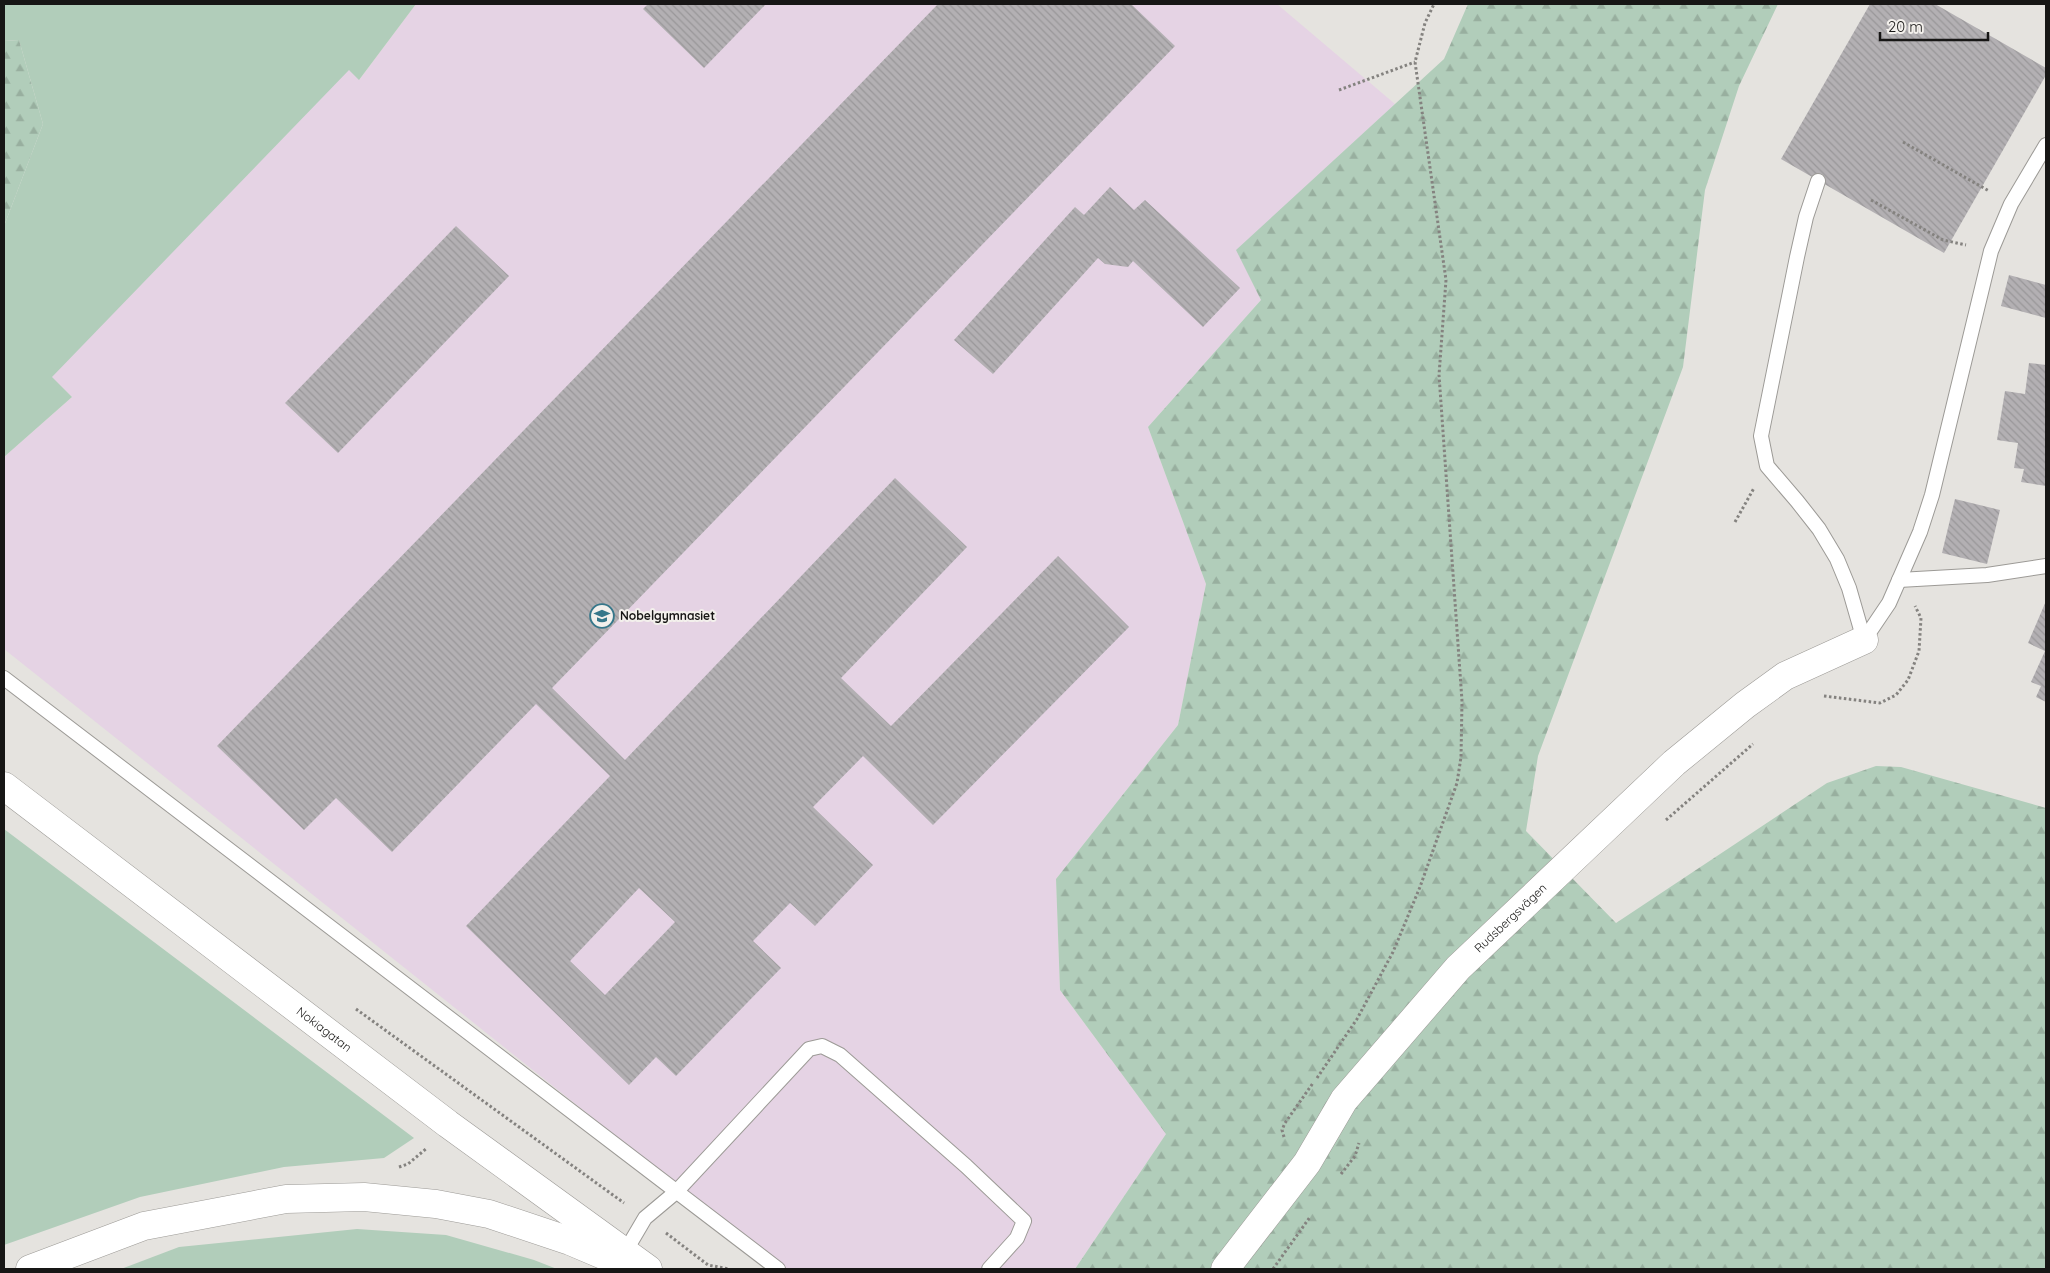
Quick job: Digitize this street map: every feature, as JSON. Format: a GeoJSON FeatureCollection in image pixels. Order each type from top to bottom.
{"type":"FeatureCollection","features":[{"type":"Feature","properties":{"kind":"street","name":"Rudsbergsvägen"},"geometry":{"type":"LineString","coordinates":[[1225,1269],[1308,1163],[1344,1100],[1458,968],[1674,763],[1745,705],[1785,676],[1864,640]]}},
{"type":"Feature","properties":{"kind":"street","name":"Nokiagatan"},"geometry":{"type":"LineString","coordinates":[[4,786],[448,1124],[631,1261],[648,1269]]}},
{"type":"Feature","properties":{"kind":"street"},"geometry":{"type":"LineString","coordinates":[[30,1269],[144,1226],[286,1199],[364,1196],[436,1204],[489,1214],[631,1261]]}},
{"type":"Feature","properties":{"kind":"lane"},"geometry":{"type":"LineString","coordinates":[[1864,640],[1889,603],[1920,532],[1932,495],[1991,251],[2011,204],[2046,145]]}},
{"type":"Feature","properties":{"kind":"lane"},"geometry":{"type":"LineString","coordinates":[[1818,181],[1806,216],[1798,249],[1761,436],[1767,466],[1797,501],[1837,559],[1849,588],[1864,640]]}},
{"type":"Feature","properties":{"kind":"lane"},"geometry":{"type":"LineString","coordinates":[[1899,580],[1987,574],[2046,566]]}},
{"type":"Feature","properties":{"kind":"lane"},"geometry":{"type":"LineString","coordinates":[[4,678],[778,1269]]}},
{"type":"Feature","properties":{"kind":"lane"},"geometry":{"type":"LineString","coordinates":[[631,1261],[645,1218],[676,1192],[809,1049],[822,1046],[840,1055],[966,1166],[1024,1221],[1017,1238],[989,1269]]}},
{"type":"Feature","properties":{"kind":"path"},"geometry":{"type":"LineString","coordinates":[[1286,1142],[1282,1130],[1285,1123],[1357,1019],[1393,952],[1420,887],[1457,783],[1461,757],[1462,701],[1439,374],[1446,280],[1415,62],[1425,24],[1434,4]]}},
{"type":"Feature","properties":{"kind":"path"},"geometry":{"type":"LineString","coordinates":[[1339,90],[1415,62]]}},
{"type":"Feature","properties":{"kind":"path"},"geometry":{"type":"LineString","coordinates":[[1903,142],[2011,204]]}},
{"type":"Feature","properties":{"kind":"path"},"geometry":{"type":"LineString","coordinates":[[1870,200],[1943,240],[1991,251]]}},
{"type":"Feature","properties":{"kind":"path"},"geometry":{"type":"LineString","coordinates":[[1735,522],[1767,466]]}},
{"type":"Feature","properties":{"kind":"path"},"geometry":{"type":"LineString","coordinates":[[1664,821],[1759,739]]}},
{"type":"Feature","properties":{"kind":"path"},"geometry":{"type":"LineString","coordinates":[[351,1006],[708,1265],[729,1269]]}},
{"type":"Feature","properties":{"kind":"path"},"geometry":{"type":"LineString","coordinates":[[1340,1176],[1355,1156],[1362,1135]]}},
{"type":"Feature","properties":{"kind":"path"},"geometry":{"type":"LineString","coordinates":[[1273,1269],[1313,1213]]}},
{"type":"Feature","properties":{"kind":"shaded area","name":"Nobelgymnasiet"},"geometry":{"type":"Polygon","coordinates":[[[416,4],[1277,4],[1395,104],[1237,250],[1261,300],[1148,427],[1206,584],[1178,725],[1056,879],[1060,990],[1166,1134],[1075,1269],[783,1269],[4,649],[4,457],[72,397],[51,377],[349,69],[360,79],[416,4]]]}},
{"type":"Feature","properties":{"kind":"green space"},"geometry":{"type":"Polygon","coordinates":[[[4,4],[416,4],[359,80],[349,70],[52,377],[72,397],[4,457],[4,226],[43,124],[19,40],[4,41],[4,4]]]}},
{"type":"Feature","properties":{"kind":"green space"},"geometry":{"type":"Polygon","coordinates":[[[1468,4],[1778,4],[1739,86],[1705,190],[1683,367],[1538,756],[1526,831],[1616,923],[1827,783],[1876,766],[1901,767],[2046,808],[2046,1269],[1075,1269],[1166,1134],[1060,990],[1056,879],[1178,725],[1206,584],[1148,427],[1261,300],[1236,250],[1444,59],[1468,4]]]}},
{"type":"Feature","properties":{"kind":"green space"},"geometry":{"type":"Polygon","coordinates":[[[19,40],[43,124],[4,226],[4,41],[19,40]]]}},
{"type":"Feature","properties":{"kind":"green space"},"geometry":{"type":"Polygon","coordinates":[[[4,829],[414,1138],[384,1158],[284,1167],[140,1197],[4,1245],[4,829]]]}},
{"type":"Feature","properties":{"kind":"green space"},"geometry":{"type":"Polygon","coordinates":[[[357,1229],[446,1235],[534,1260],[557,1269],[121,1269],[179,1247],[357,1229]]]}},
{"type":"Feature","properties":{"kind":"building"},"geometry":{"type":"Polygon","coordinates":[[[648,4],[766,4],[704,68],[643,9],[648,4]]]}},
{"type":"Feature","properties":{"kind":"building"},"geometry":{"type":"Polygon","coordinates":[[[938,4],[1131,4],[1175,46],[552,688],[625,760],[895,478],[967,547],[841,678],[891,726],[1058,556],[1129,627],[933,825],[863,756],[813,807],[873,865],[815,926],[790,903],[753,941],[781,968],[676,1076],[656,1057],[629,1085],[466,926],[610,776],[536,704],[392,852],[336,798],[304,830],[217,746],[938,4]],[[639,888],[570,961],[605,995],[675,922],[639,888]]]}},
{"type":"Feature","properties":{"kind":"building"},"geometry":{"type":"Polygon","coordinates":[[[1870,4],[1935,4],[2046,68],[2046,75],[1944,253],[1781,159],[1870,4]]]}},
{"type":"Feature","properties":{"kind":"building"},"geometry":{"type":"Polygon","coordinates":[[[1110,187],[1134,210],[1145,200],[1240,288],[1203,327],[1133,261],[1128,267],[1105,264],[1098,258],[993,374],[954,340],[1075,207],[1084,215],[1110,187]]]}},
{"type":"Feature","properties":{"kind":"building"},"geometry":{"type":"Polygon","coordinates":[[[456,226],[509,276],[338,453],[285,403],[456,226]]]}},
{"type":"Feature","properties":{"kind":"building"},"geometry":{"type":"Polygon","coordinates":[[[2009,275],[2046,285],[2046,318],[2001,306],[2009,275]]]}},
{"type":"Feature","properties":{"kind":"building"},"geometry":{"type":"Polygon","coordinates":[[[2029,363],[2046,365],[2046,486],[2021,482],[2024,469],[2014,468],[2018,443],[1997,440],[2005,391],[2025,394],[2029,363]]]}},
{"type":"Feature","properties":{"kind":"building"},"geometry":{"type":"Polygon","coordinates":[[[1955,499],[2000,510],[1987,564],[1942,553],[1955,499]]]}},
{"type":"Feature","properties":{"kind":"building"},"geometry":{"type":"Polygon","coordinates":[[[2046,601],[2046,702],[2036,697],[2041,686],[2031,682],[2045,651],[2028,643],[2046,601]]]}},
{"type":"Feature","properties":{"kind":"place","name":"Nobelgymnasiet"},"geometry":{"type":"Point","coordinates":[602,616]}}]}
